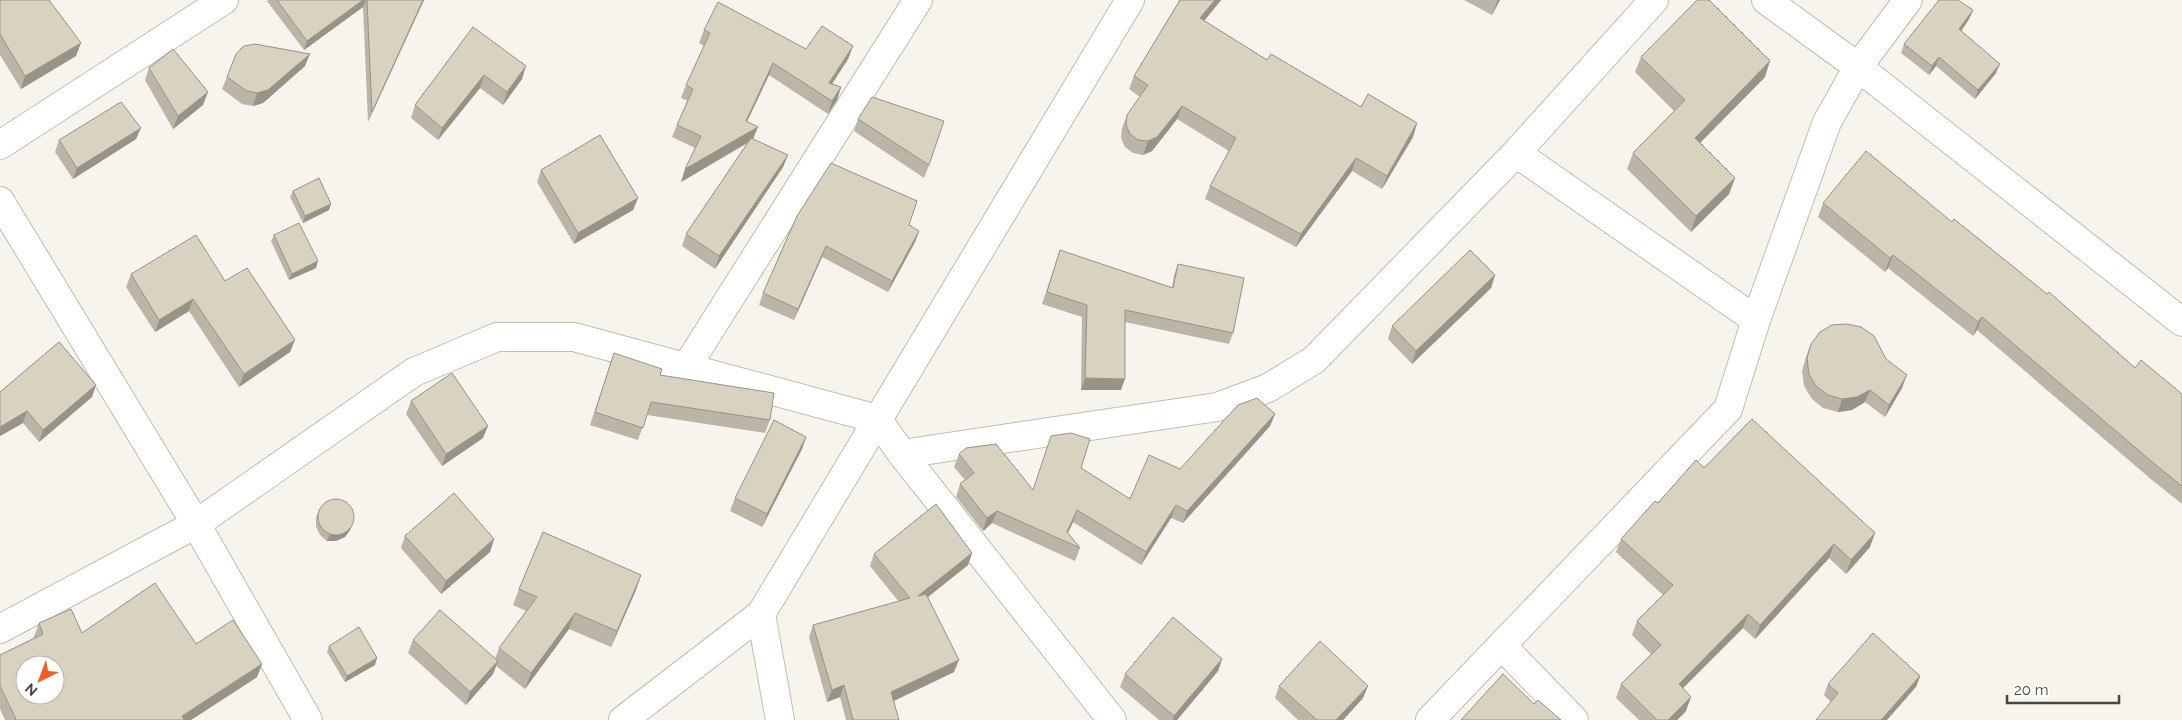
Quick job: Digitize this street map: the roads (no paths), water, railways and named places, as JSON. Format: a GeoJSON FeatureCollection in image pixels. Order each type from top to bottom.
{"type":"FeatureCollection","features":[{"type":"Feature","properties":{"kind":"street"},"geometry":{"type":"LineString","coordinates":[[0,145],[224,0]]}},
{"type":"Feature","properties":{"kind":"street"},"geometry":{"type":"LineString","coordinates":[[687,366],[918,0]]}},
{"type":"Feature","properties":{"kind":"street"},"geometry":{"type":"LineString","coordinates":[[623,720],[762,614],[877,419],[1130,0]]}},
{"type":"Feature","properties":{"kind":"street"},"geometry":{"type":"LineString","coordinates":[[902,454],[1217,407],[1268,388],[1314,360],[1516,153],[1654,0]]}},
{"type":"Feature","properties":{"kind":"street"},"geometry":{"type":"LineString","coordinates":[[1766,0],[1858,67],[2182,322]]}},
{"type":"Feature","properties":{"kind":"street"},"geometry":{"type":"LineString","coordinates":[[1430,720],[1728,409],[1756,320],[1827,122],[1858,67],[1908,0]]}},
{"type":"Feature","properties":{"kind":"street"},"geometry":{"type":"LineString","coordinates":[[1516,153],[1756,320]]}},
{"type":"Feature","properties":{"kind":"street"},"geometry":{"type":"LineString","coordinates":[[0,202],[196,524],[308,720]]}},
{"type":"Feature","properties":{"kind":"street"},"geometry":{"type":"LineString","coordinates":[[0,629],[196,524],[414,372],[496,337],[574,337],[687,366],[877,419],[902,454],[1112,720]]}},
{"type":"Feature","properties":{"kind":"street"},"geometry":{"type":"LineString","coordinates":[[762,614],[780,720]]}},
{"type":"Feature","properties":{"kind":"street"},"geometry":{"type":"LineString","coordinates":[[1502,646],[1574,720]]}}]}
